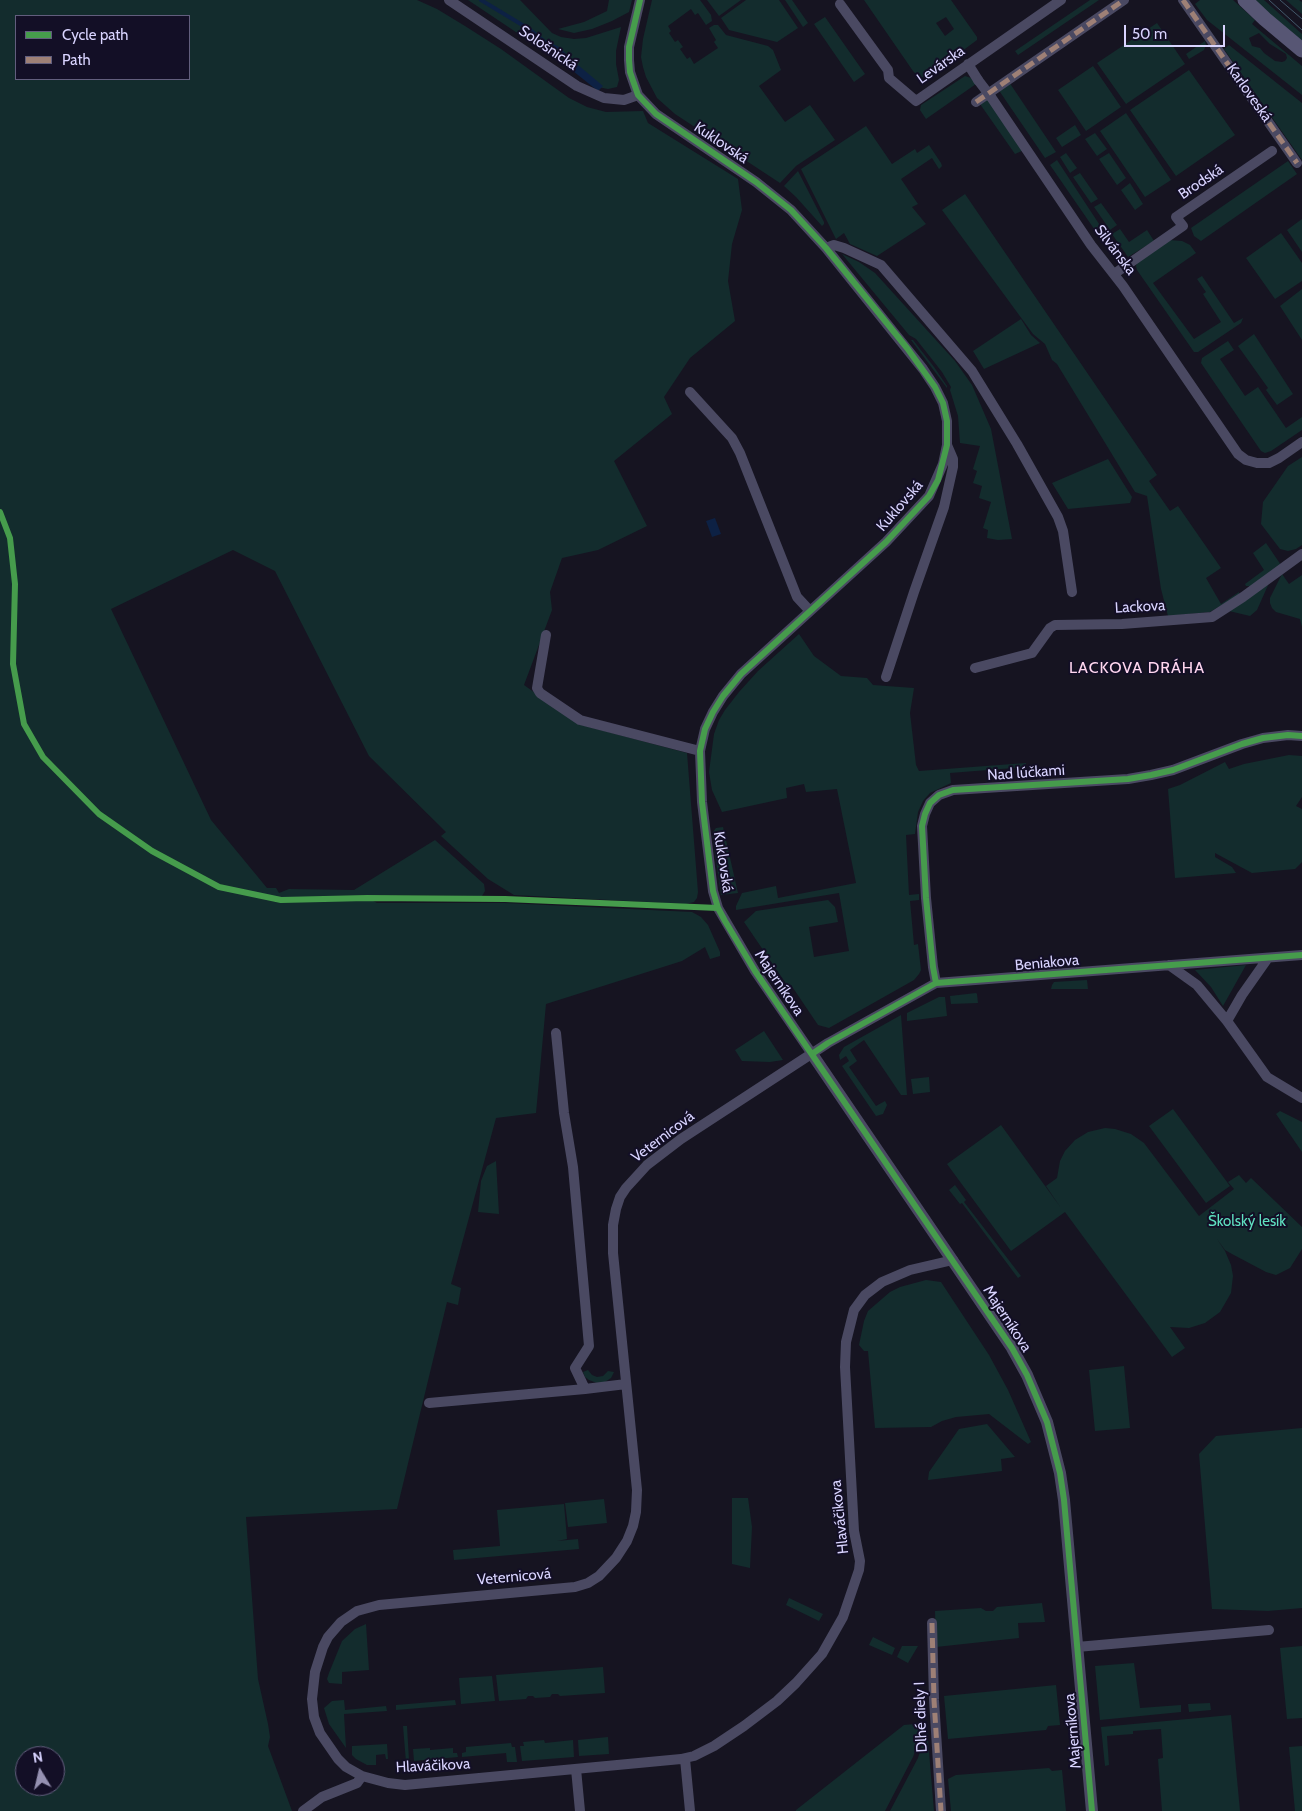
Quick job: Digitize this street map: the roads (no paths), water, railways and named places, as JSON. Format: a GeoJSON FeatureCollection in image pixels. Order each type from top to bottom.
{"type":"FeatureCollection","features":[{"type":"Feature","properties":{"kind":"main road"},"geometry":{"type":"LineString","coordinates":[[1245,0],[1302,50]]}},
{"type":"Feature","properties":{"kind":"street","name":"Sološnická"},"geometry":{"type":"LineString","coordinates":[[449,0],[577,86],[604,98],[624,100],[638,95]]}},
{"type":"Feature","properties":{"kind":"street","name":"Kuklovská"},"geometry":{"type":"LineString","coordinates":[[640,0],[629,47],[630,72],[638,95],[656,114],[756,182],[791,210],[826,248],[907,348],[935,387],[945,412],[947,445],[943,464],[929,496],[886,542],[741,674],[723,696],[705,729],[700,751],[702,802],[713,892],[718,908]]}},
{"type":"Feature","properties":{"kind":"street","name":"Levárska"},"geometry":{"type":"LineString","coordinates":[[840,4],[888,70],[889,78],[916,101],[1061,0]]}},
{"type":"Feature","properties":{"kind":"street"},"geometry":{"type":"LineString","coordinates":[[976,102],[1124,0]]}},
{"type":"Feature","properties":{"kind":"street","name":"Karloveská"},"geometry":{"type":"LineString","coordinates":[[1183,0],[1298,163]]}},
{"type":"Feature","properties":{"kind":"street","name":"Silvánska"},"geometry":{"type":"LineString","coordinates":[[968,64],[1091,245],[1114,274],[1238,454],[1252,462],[1269,463],[1302,442]]}},
{"type":"Feature","properties":{"kind":"street","name":"Brodská"},"geometry":{"type":"LineString","coordinates":[[1114,274],[1183,226],[1176,217],[1272,152]]}},
{"type":"Feature","properties":{"kind":"street"},"geometry":{"type":"LineString","coordinates":[[826,248],[834,245],[881,264],[972,371],[1017,444],[1058,517],[1072,592]]}},
{"type":"Feature","properties":{"kind":"street"},"geometry":{"type":"LineString","coordinates":[[690,392],[732,438],[740,453],[797,597],[810,611]]}},
{"type":"Feature","properties":{"kind":"street","name":"Kuklovská"},"geometry":{"type":"LineString","coordinates":[[886,677],[944,507],[954,467],[947,445]]}},
{"type":"Feature","properties":{"kind":"street","name":"Lackova"},"geometry":{"type":"LineString","coordinates":[[975,668],[1032,653],[1050,628],[1055,625],[1122,624],[1212,617],[1302,554]]}},
{"type":"Feature","properties":{"kind":"street"},"geometry":{"type":"LineString","coordinates":[[546,635],[537,688],[540,693],[580,720],[700,751]]}},
{"type":"Feature","properties":{"kind":"street","name":"Nad lúčkami"},"geometry":{"type":"LineString","coordinates":[[936,983],[932,967],[922,826],[930,804],[940,795],[953,790],[1143,776],[1173,770],[1263,738],[1288,735],[1302,736]]}},
{"type":"Feature","properties":{"kind":"street","name":"Majerníkova"},"geometry":{"type":"LineString","coordinates":[[718,908],[755,971],[953,1260],[1012,1348],[1027,1375],[1051,1434],[1060,1473],[1092,1811]]}},
{"type":"Feature","properties":{"kind":"street","name":"Beniakova"},"geometry":{"type":"LineString","coordinates":[[812,1054],[833,1040],[936,983],[1302,955]]}},
{"type":"Feature","properties":{"kind":"street"},"geometry":{"type":"LineString","coordinates":[[1227,1022],[1242,995],[1268,958]]}},
{"type":"Feature","properties":{"kind":"street"},"geometry":{"type":"LineString","coordinates":[[1169,965],[1196,985],[1227,1022],[1267,1078],[1302,1098]]}},
{"type":"Feature","properties":{"kind":"street"},"geometry":{"type":"LineString","coordinates":[[556,1033],[564,1112],[573,1168],[589,1346],[575,1368],[586,1388]]}},
{"type":"Feature","properties":{"kind":"street","name":"Veternicová"},"geometry":{"type":"LineString","coordinates":[[316,1725],[312,1699],[318,1659],[328,1637],[349,1616],[379,1604],[576,1587],[588,1583],[608,1568],[627,1541],[633,1526],[637,1490],[613,1253],[616,1209],[620,1197],[642,1169],[668,1148],[812,1054]]}},
{"type":"Feature","properties":{"kind":"street","name":"Hlaváčikova"},"geometry":{"type":"LineString","coordinates":[[316,1725],[323,1739],[346,1767],[362,1776],[388,1783],[405,1785],[685,1759],[714,1746],[744,1726],[777,1701],[812,1667],[834,1634],[851,1598],[859,1570],[860,1561],[854,1531],[845,1367],[846,1342],[850,1322],[858,1304],[870,1290],[882,1282],[910,1270],[953,1260]]}},
{"type":"Feature","properties":{"kind":"street"},"geometry":{"type":"LineString","coordinates":[[429,1403],[626,1384]]}},
{"type":"Feature","properties":{"kind":"street","name":"Dlhé diely I"},"geometry":{"type":"LineString","coordinates":[[932,1623],[934,1700],[942,1811]]}},
{"type":"Feature","properties":{"kind":"street"},"geometry":{"type":"LineString","coordinates":[[1077,1647],[1269,1630]]}},
{"type":"Feature","properties":{"kind":"street"},"geometry":{"type":"LineString","coordinates":[[685,1759],[690,1811]]}},
{"type":"Feature","properties":{"kind":"street"},"geometry":{"type":"LineString","coordinates":[[576,1770],[580,1811]]}},
{"type":"Feature","properties":{"kind":"street"},"geometry":{"type":"LineString","coordinates":[[303,1811],[322,1797],[357,1783],[362,1776]]}},
{"type":"Feature","properties":{"kind":"water"},"geometry":{"type":"Polygon","coordinates":[[[578,65],[603,86],[598,91],[573,71],[578,65]]]}},
{"type":"Feature","properties":{"kind":"water"},"geometry":{"type":"Polygon","coordinates":[[[715,518],[721,534],[712,537],[706,521],[715,518]]]}},
{"type":"Feature","properties":{"kind":"waterway"},"geometry":{"type":"LineString","coordinates":[[481,0],[529,29],[546,43],[557,48],[571,61],[575,68]]}},
{"type":"Feature","properties":{"kind":"tram line"},"geometry":{"type":"LineString","coordinates":[[1269,0],[1302,30]]}},
{"type":"Feature","properties":{"kind":"tram line"},"geometry":{"type":"LineString","coordinates":[[1280,0],[1302,19]]}},
{"type":"Feature","properties":{"kind":"district","name":"LACKOVA DRÁHA"},"geometry":{"type":"Point","coordinates":[1137,668]}},
{"type":"Feature","properties":{"kind":"park label","name":"Školský lesík"},"geometry":{"type":"Point","coordinates":[1247,1222]}}]}
